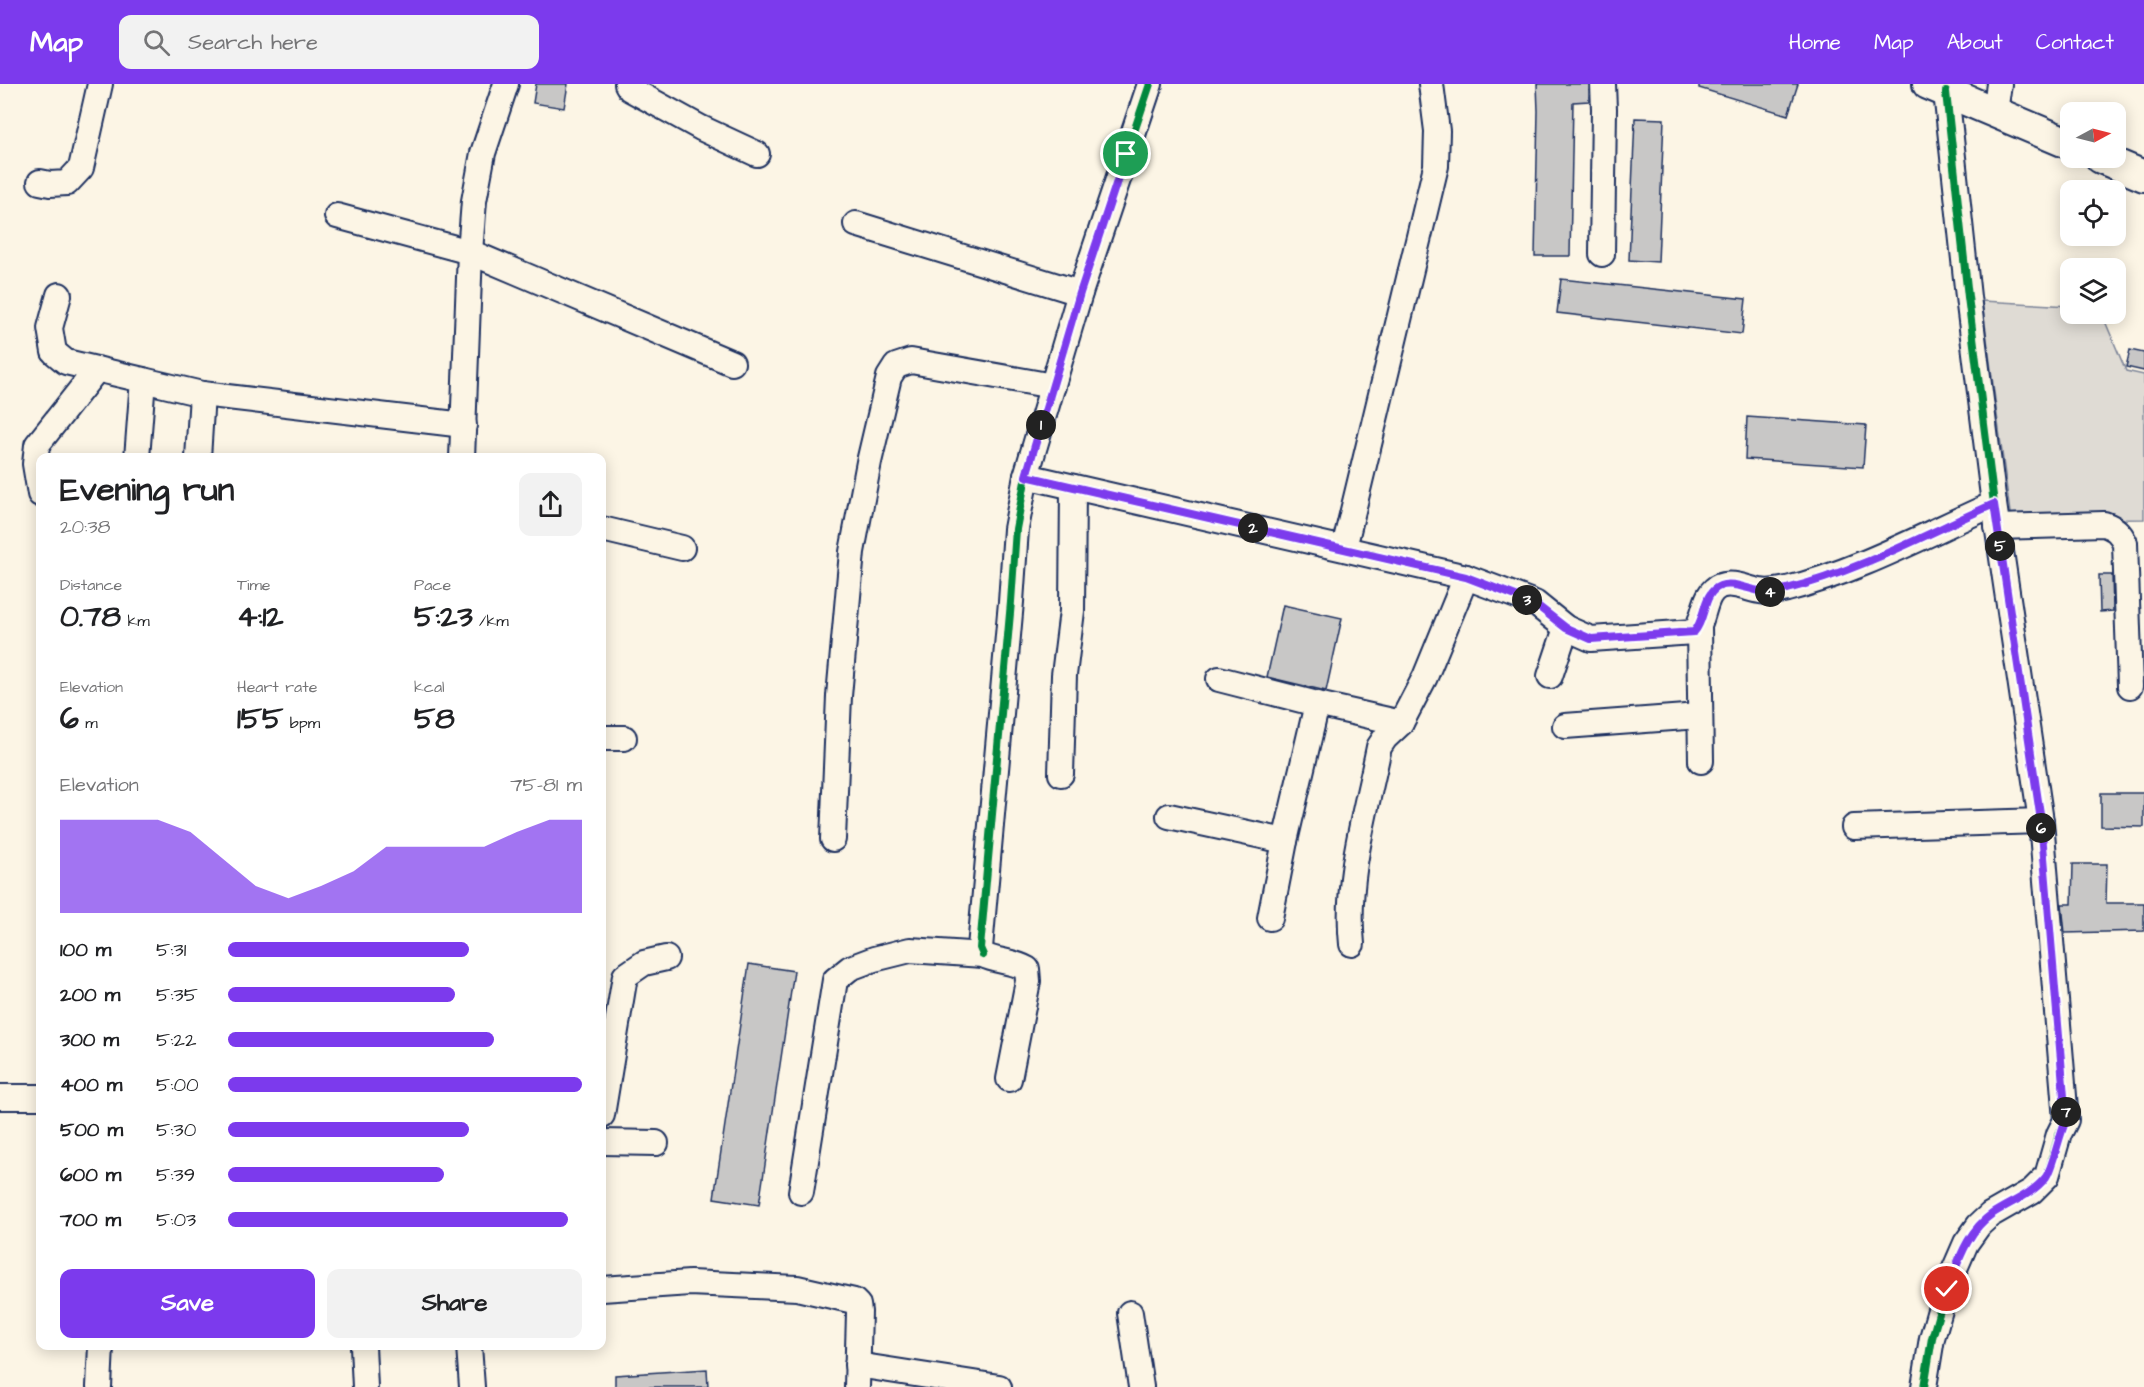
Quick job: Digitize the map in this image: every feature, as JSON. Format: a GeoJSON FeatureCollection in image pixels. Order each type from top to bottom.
{"type":"FeatureCollection","features":[{"type":"Feature","properties":{"kind":"main road"},"geometry":{"type":"LineString","coordinates":[[1937,88],[1997,98],[2060,138]]}},
{"type":"Feature","properties":{"kind":"main road"},"geometry":{"type":"LineString","coordinates":[[2125,168],[2144,176]]}},
{"type":"Feature","properties":{"kind":"street"},"geometry":{"type":"LineString","coordinates":[[40,182],[67,183],[81,168],[100,84]]}},
{"type":"Feature","properties":{"kind":"street"},"geometry":{"type":"LineString","coordinates":[[462,453],[474,201],[483,153],[506,84]]}},
{"type":"Feature","properties":{"kind":"street"},"geometry":{"type":"LineString","coordinates":[[627,84],[630,89],[700,128],[757,154]]}},
{"type":"Feature","properties":{"kind":"street"},"geometry":{"type":"LineString","coordinates":[[983,955],[980,948],[1016,529],[1026,476],[1080,293],[1149,84]]}},
{"type":"Feature","properties":{"kind":"street"},"geometry":{"type":"LineString","coordinates":[[1344,548],[1436,166],[1437,131],[1431,84]]}},
{"type":"Feature","properties":{"kind":"street"},"geometry":{"type":"LineString","coordinates":[[1602,254],[1603,84]]}},
{"type":"Feature","properties":{"kind":"street"},"geometry":{"type":"LineString","coordinates":[[1924,1387],[1932,1338],[1947,1289],[1966,1243],[1979,1225],[1990,1215],[2032,1191],[2047,1176],[2059,1134],[2066,1120],[2041,821],[1937,88]]}},
{"type":"Feature","properties":{"kind":"street"},"geometry":{"type":"LineString","coordinates":[[337,216],[470,252],[732,363]]}},
{"type":"Feature","properties":{"kind":"street"},"geometry":{"type":"LineString","coordinates":[[856,224],[1080,293]]}},
{"type":"Feature","properties":{"kind":"street"},"geometry":{"type":"LineString","coordinates":[[58,295],[50,328],[54,352],[66,362],[202,393],[464,424]]}},
{"type":"Feature","properties":{"kind":"street"},"geometry":{"type":"LineString","coordinates":[[833,839],[839,696],[852,552],[868,462],[890,377],[896,366],[911,361],[1053,386]]}},
{"type":"Feature","properties":{"kind":"street"},"geometry":{"type":"LineString","coordinates":[[36,453],[37,445],[97,369]]}},
{"type":"Feature","properties":{"kind":"street"},"geometry":{"type":"LineString","coordinates":[[137,453],[143,380]]}},
{"type":"Feature","properties":{"kind":"street"},"geometry":{"type":"LineString","coordinates":[[198,453],[202,393]]}},
{"type":"Feature","properties":{"kind":"street"},"geometry":{"type":"LineString","coordinates":[[36,454],[36,470]]}},
{"type":"Feature","properties":{"kind":"street"},"geometry":{"type":"LineString","coordinates":[[1026,476],[1466,577],[1534,603],[1566,628],[1591,639],[1694,632],[1700,627]]}},
{"type":"Feature","properties":{"kind":"street"},"geometry":{"type":"LineString","coordinates":[[1061,774],[1064,675],[1072,611],[1074,487]]}},
{"type":"Feature","properties":{"kind":"street"},"geometry":{"type":"LineString","coordinates":[[1701,761],[1700,627],[1713,590],[1720,585],[1730,584],[1762,592],[1774,592],[1836,575],[1996,515],[2104,524],[2121,533],[2125,543],[2130,686]]}},
{"type":"Feature","properties":{"kind":"street"},"geometry":{"type":"LineString","coordinates":[[606,529],[682,548]]}},
{"type":"Feature","properties":{"kind":"street"},"geometry":{"type":"LineString","coordinates":[[1352,944],[1349,918],[1350,888],[1380,747],[1385,738],[1401,723],[1425,677],[1466,577]]}},
{"type":"Feature","properties":{"kind":"street"},"geometry":{"type":"LineString","coordinates":[[1550,676],[1566,628]]}},
{"type":"Feature","properties":{"kind":"street"},"geometry":{"type":"LineString","coordinates":[[1219,679],[1401,723]]}},
{"type":"Feature","properties":{"kind":"street"},"geometry":{"type":"LineString","coordinates":[[1270,918],[1285,841],[1317,704]]}},
{"type":"Feature","properties":{"kind":"street"},"geometry":{"type":"LineString","coordinates":[[1565,726],[1699,716]]}},
{"type":"Feature","properties":{"kind":"street"},"geometry":{"type":"LineString","coordinates":[[1170,816],[1285,841]]}},
{"type":"Feature","properties":{"kind":"street"},"geometry":{"type":"LineString","coordinates":[[1854,827],[2041,821]]}},
{"type":"Feature","properties":{"kind":"street"},"geometry":{"type":"LineString","coordinates":[[801,1192],[835,980],[850,968],[910,950],[983,955],[1027,969],[1028,981],[1009,1079]]}},
{"type":"Feature","properties":{"kind":"street"},"geometry":{"type":"LineString","coordinates":[[606,1092],[626,976],[644,963],[666,958]]}},
{"type":"Feature","properties":{"kind":"street"},"geometry":{"type":"LineString","coordinates":[[0,1096],[36,1097]]}},
{"type":"Feature","properties":{"kind":"street"},"geometry":{"type":"LineString","coordinates":[[606,1142],[656,1143]]}},
{"type":"Feature","properties":{"kind":"street"},"geometry":{"type":"LineString","coordinates":[[606,1289],[690,1283],[797,1288],[854,1301],[858,1305],[859,1312],[857,1376],[999,1387]]}},
{"type":"Feature","properties":{"kind":"street"},"geometry":{"type":"LineString","coordinates":[[1130,1313],[1141,1387]]}},
{"type":"Feature","properties":{"kind":"street"},"geometry":{"type":"LineString","coordinates":[[99,1387],[101,1350]]}},
{"type":"Feature","properties":{"kind":"street"},"geometry":{"type":"LineString","coordinates":[[363,1350],[365,1387]]}},
{"type":"Feature","properties":{"kind":"street"},"geometry":{"type":"LineString","coordinates":[[470,1350],[472,1387]]}},
{"type":"Feature","properties":{"kind":"shaded area"},"geometry":{"type":"Polygon","coordinates":[[[1982,301],[2060,305],[2060,324],[2106,324],[2126,371],[2144,375],[2144,519],[2011,520],[1982,301]]]}},
{"type":"Feature","properties":{"kind":"building"},"geometry":{"type":"Polygon","coordinates":[[[536,84],[568,84],[564,108],[533,103],[536,84]]]}},
{"type":"Feature","properties":{"kind":"building"},"geometry":{"type":"Polygon","coordinates":[[[1537,84],[1589,84],[1589,101],[1573,102],[1570,256],[1535,256],[1537,84]]]}},
{"type":"Feature","properties":{"kind":"building"},"geometry":{"type":"Polygon","coordinates":[[[1699,84],[1798,84],[1788,115],[1699,88],[1699,84]]]}},
{"type":"Feature","properties":{"kind":"building"},"geometry":{"type":"Polygon","coordinates":[[[1635,118],[1664,119],[1658,262],[1629,260],[1635,118]]]}},
{"type":"Feature","properties":{"kind":"building"},"geometry":{"type":"Polygon","coordinates":[[[1561,279],[1746,299],[1742,334],[1557,313],[1561,279]]]}},
{"type":"Feature","properties":{"kind":"building"},"geometry":{"type":"Polygon","coordinates":[[[2130,350],[2144,353],[2144,371],[2126,367],[2130,350]]]}},
{"type":"Feature","properties":{"kind":"building"},"geometry":{"type":"Polygon","coordinates":[[[1747,417],[1866,425],[1863,467],[1745,459],[1747,417]]]}},
{"type":"Feature","properties":{"kind":"building"},"geometry":{"type":"Polygon","coordinates":[[[2099,575],[2112,575],[2113,611],[2100,612],[2099,575]]]}},
{"type":"Feature","properties":{"kind":"building"},"geometry":{"type":"Polygon","coordinates":[[[1283,605],[1342,618],[1326,691],[1267,677],[1283,605]]]}},
{"type":"Feature","properties":{"kind":"building"},"geometry":{"type":"Polygon","coordinates":[[[2101,793],[2144,793],[2144,827],[2101,826],[2101,793]]]}},
{"type":"Feature","properties":{"kind":"building"},"geometry":{"type":"Polygon","coordinates":[[[2073,864],[2107,864],[2106,903],[2144,903],[2144,931],[2065,933],[2062,904],[2072,904],[2073,864]]]}},
{"type":"Feature","properties":{"kind":"building"},"geometry":{"type":"Polygon","coordinates":[[[749,964],[794,971],[759,1205],[714,1198],[749,964]]]}},
{"type":"Feature","properties":{"kind":"building"},"geometry":{"type":"Polygon","coordinates":[[[707,1369],[708,1387],[615,1387],[615,1375],[707,1369]]]}},
{"type":"Feature","properties":{"kind":"cycle path"},"geometry":{"type":"LineString","coordinates":[[983,955],[980,948],[1016,529],[1026,476],[1080,293],[1150,84]]}},
{"type":"Feature","properties":{"kind":"cycle path"},"geometry":{"type":"LineString","coordinates":[[1924,1387],[1932,1338],[1946,1289],[1966,1243],[1979,1225],[1990,1215],[2032,1191],[2047,1176],[2059,1134],[2066,1120],[2041,821],[1994,504],[1968,297],[1946,92]]}},
{"type":"Feature","properties":{"kind":"cycle path"},"geometry":{"type":"LineString","coordinates":[[1026,476],[1466,577],[1535,603],[1566,628],[1591,639],[1694,632],[1701,621],[1710,594],[1720,586],[1735,585],[1770,592],[1814,581],[1892,551],[1994,504]]}},
{"type":"Feature","properties":{"kind":"route"},"geometry":{"type":"LineString","coordinates":[[1126,154],[1080,293],[1026,476],[1466,577],[1534,603],[1566,628],[1591,639],[1694,632],[1700,627],[1709,597],[1720,585],[1730,584],[1762,592],[1774,592],[1836,575],[1994,504],[2041,821],[2066,1120],[2059,1134],[2047,1176],[2032,1191],[1990,1215],[1979,1225],[1966,1243],[1947,1289]]}}]}
